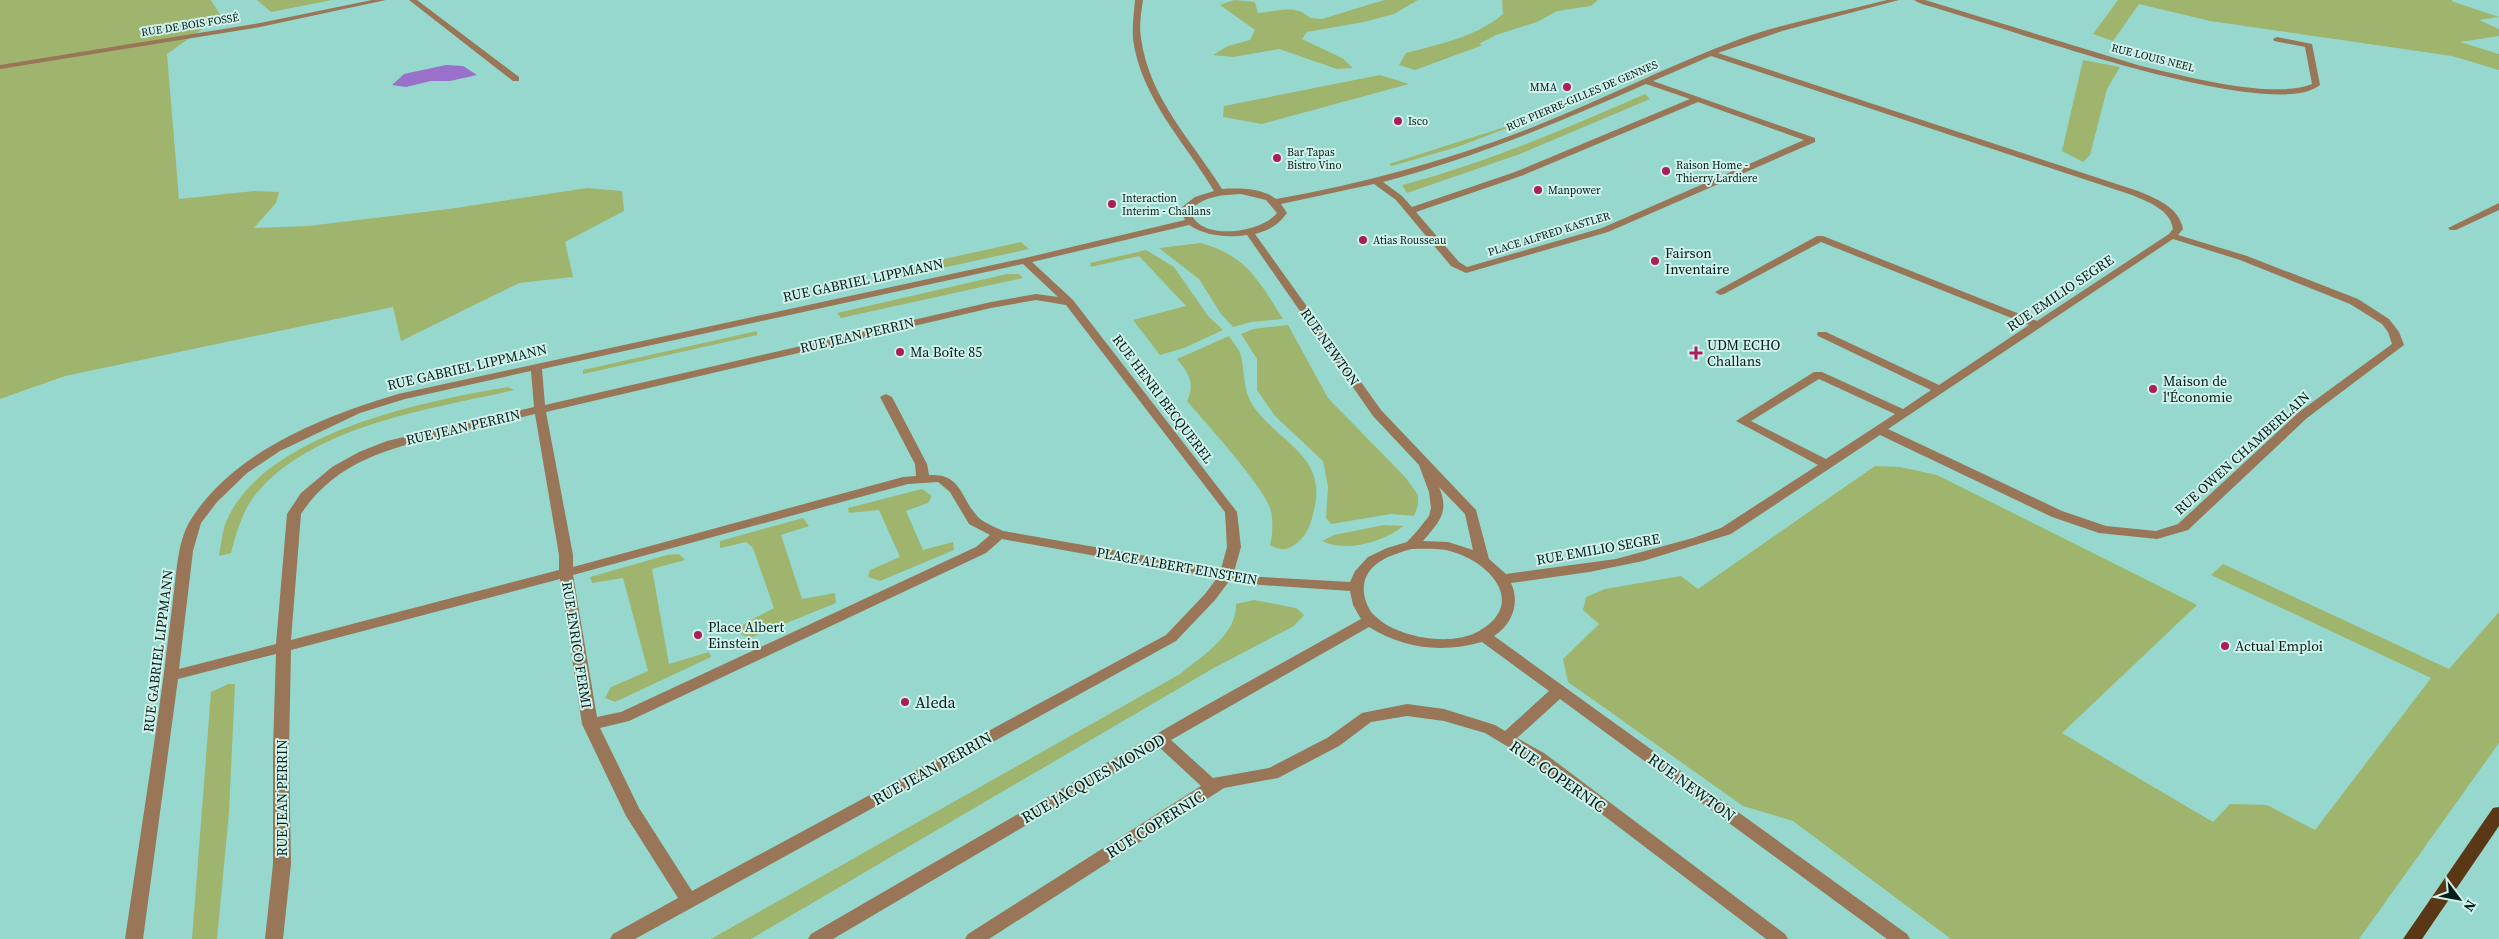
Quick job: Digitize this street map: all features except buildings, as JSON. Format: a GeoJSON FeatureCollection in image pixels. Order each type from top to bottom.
{"type":"FeatureCollection","features":[{"type":"Feature","properties":{"kind":"main road"},"geometry":{"type":"LineString","coordinates":[[2412,939],[2499,812]]}},
{"type":"Feature","properties":{"kind":"street","name":"RUE DE BOIS FOSSÉ"},"geometry":{"type":"LineString","coordinates":[[0,67],[260,25],[338,11],[382,0]]}},
{"type":"Feature","properties":{"kind":"street"},"geometry":{"type":"LineString","coordinates":[[413,0],[516,79]]}},
{"type":"Feature","properties":{"kind":"street"},"geometry":{"type":"LineString","coordinates":[[1139,0],[1137,37],[1146,78],[1162,109],[1219,192]]}},
{"type":"Feature","properties":{"kind":"street","name":"RUE PIERRE-GILLES DE GENNES"},"geometry":{"type":"LineString","coordinates":[[1276,202],[1376,181],[1457,158],[1513,138],[1712,53],[1771,31],[1895,0]]}},
{"type":"Feature","properties":{"kind":"street","name":"RUE LOUIS NEEL"},"geometry":{"type":"LineString","coordinates":[[1918,0],[2129,65],[2174,76],[2282,93],[2309,91],[2316,85],[2309,46],[2277,39]]}},
{"type":"Feature","properties":{"kind":"street"},"geometry":{"type":"LineString","coordinates":[[1712,53],[2134,193],[2154,202],[2174,216],[2178,229],[2172,236]]}},
{"type":"Feature","properties":{"kind":"street","name":"PLACE ALFRED KASTLER"},"geometry":{"type":"LineString","coordinates":[[1376,181],[1399,198],[1455,264],[1466,270],[1605,230],[1812,140],[1646,81]]}},
{"type":"Feature","properties":{"kind":"street"},"geometry":{"type":"LineString","coordinates":[[1410,211],[1518,174],[1698,99]]}},
{"type":"Feature","properties":{"kind":"street"},"geometry":{"type":"LineString","coordinates":[[1219,192],[1254,193],[1276,202],[1282,214],[1272,225],[1250,232],[1225,234],[1203,229],[1191,222],[1185,209],[1197,198],[1219,192]]}},
{"type":"Feature","properties":{"kind":"street"},"geometry":{"type":"LineString","coordinates":[[2453,228],[2499,206]]}},
{"type":"Feature","properties":{"kind":"street","name":"RUE GABRIEL LIPPMANN"},"geometry":{"type":"LineString","coordinates":[[134,939],[171,676],[186,551],[195,523],[212,499],[243,470],[276,448],[356,410],[402,396],[1025,261],[1191,222]]}},
{"type":"Feature","properties":{"kind":"street","name":"RUE NEWTON"},"geometry":{"type":"LineString","coordinates":[[1250,232],[1377,413],[1471,513],[1482,559]]}},
{"type":"Feature","properties":{"kind":"street","name":"RUE EMILIO SEGRE"},"geometry":{"type":"LineString","coordinates":[[1503,579],[1578,570],[1644,558],[1685,547],[1726,531],[1942,390],[2172,236]]}},
{"type":"Feature","properties":{"kind":"street","name":"RUE OWEN CHAMBERLAIN"},"geometry":{"type":"LineString","coordinates":[[1880,430],[2057,514],[2104,530],[2157,535],[2183,526],[2303,415],[2398,345],[2396,334],[2387,323],[2351,300],[2244,257],[2172,236]]}},
{"type":"Feature","properties":{"kind":"street"},"geometry":{"type":"LineString","coordinates":[[1720,292],[1820,238],[2038,325]]}},
{"type":"Feature","properties":{"kind":"street","name":"RUE HENRI BECQUEREL"},"geometry":{"type":"LineString","coordinates":[[1025,261],[1069,302],[1231,512],[1234,548],[1226,574]]}},
{"type":"Feature","properties":{"kind":"street","name":"RUE JEAN PERRIN"},"geometry":{"type":"LineString","coordinates":[[274,939],[282,864],[281,756],[284,646],[294,514],[306,496],[321,481],[363,455],[391,444],[992,305],[1036,297],[1069,302]]}},
{"type":"Feature","properties":{"kind":"street"},"geometry":{"type":"LineString","coordinates":[[1822,334],[1942,390]]}},
{"type":"Feature","properties":{"kind":"street","name":"RUE ENRICO FERMI"},"geometry":{"type":"LineString","coordinates":[[536,366],[540,409],[566,555],[566,573],[590,724],[632,811],[688,900]]}},
{"type":"Feature","properties":{"kind":"street"},"geometry":{"type":"LineString","coordinates":[[1828,465],[1742,421],[1818,374],[1905,414]]}},
{"type":"Feature","properties":{"kind":"street"},"geometry":{"type":"LineString","coordinates":[[886,397],[921,464],[923,479]]}},
{"type":"Feature","properties":{"kind":"street","name":"RUE NEWTON"},"geometry":{"type":"LineString","coordinates":[[1412,545],[1436,517],[1439,508],[1439,499],[1418,455]]}},
{"type":"Feature","properties":{"kind":"street","name":"PLACE ALBERT EINSTEIN"},"geometry":{"type":"LineString","coordinates":[[171,676],[566,573],[906,480],[942,478],[955,490],[974,521],[999,534],[1261,581],[1356,587]]}},
{"type":"Feature","properties":{"kind":"street"},"geometry":{"type":"LineString","coordinates":[[590,724],[633,713],[981,550],[999,534]]}},
{"type":"Feature","properties":{"kind":"street"},"geometry":{"type":"LineString","coordinates":[[1412,545],[1444,546],[1482,559],[1503,579],[1508,591],[1509,604],[1504,616],[1496,626],[1483,635],[1455,644],[1423,643],[1393,635],[1370,620],[1359,604],[1356,587],[1360,572],[1372,559],[1390,550],[1412,545]]}},
{"type":"Feature","properties":{"kind":"street","name":"RUE JEAN PERRIN"},"geometry":{"type":"LineString","coordinates":[[619,939],[1171,638],[1208,599],[1226,574]]}},
{"type":"Feature","properties":{"kind":"street","name":"RUE JACQUES MONOD"},"geometry":{"type":"LineString","coordinates":[[817,939],[1160,739],[1370,620]]}},
{"type":"Feature","properties":{"kind":"street","name":"RUE NEWTON"},"geometry":{"type":"LineString","coordinates":[[1483,635],[1901,939]]}},
{"type":"Feature","properties":{"kind":"street"},"geometry":{"type":"LineString","coordinates":[[1506,739],[1559,691]]}},
{"type":"Feature","properties":{"kind":"street","name":"RUE COPERNIC"},"geometry":{"type":"LineString","coordinates":[[974,939],[1220,782],[1272,774],[1333,742],[1367,717],[1407,710],[1444,715],[1490,729],[1538,757],[1779,939]]}},
{"type":"Feature","properties":{"kind":"street"},"geometry":{"type":"LineString","coordinates":[[1160,739],[1212,787]]}},
{"type":"Feature","properties":{"kind":"green space"},"geometry":{"type":"Polygon","coordinates":[[[0,0],[211,0],[221,16],[167,54],[179,199],[254,191],[279,192],[276,203],[254,228],[308,226],[449,209],[587,188],[622,191],[624,211],[565,242],[573,277],[519,283],[401,341],[393,307],[65,376],[0,399],[0,0]]]}},
{"type":"Feature","properties":{"kind":"green space"},"geometry":{"type":"Polygon","coordinates":[[[257,0],[332,0],[271,12],[257,0]]]}},
{"type":"Feature","properties":{"kind":"green space"},"geometry":{"type":"Polygon","coordinates":[[[1234,0],[1255,2],[1258,13],[1285,9],[1304,13],[1310,18],[1322,19],[1384,0],[1418,0],[1394,14],[1364,22],[1307,32],[1302,39],[1342,58],[1353,68],[1337,69],[1279,49],[1233,57],[1213,55],[1228,46],[1250,40],[1255,30],[1220,5],[1234,0]]]}},
{"type":"Feature","properties":{"kind":"green space"},"geometry":{"type":"Polygon","coordinates":[[[1502,0],[1598,0],[1591,6],[1557,11],[1537,22],[1496,35],[1479,44],[1483,45],[1415,70],[1399,65],[1406,53],[1457,39],[1481,29],[1503,14],[1502,0]]]}},
{"type":"Feature","properties":{"kind":"green space"},"geometry":{"type":"Polygon","coordinates":[[[2118,0],[2453,0],[2451,1],[2499,17],[2479,20],[2499,29],[2499,36],[2460,42],[2499,54],[2499,70],[2452,56],[2210,21],[2139,4],[2113,41],[2093,34],[2118,0]]]}},
{"type":"Feature","properties":{"kind":"green space"},"geometry":{"type":"Polygon","coordinates":[[[2083,60],[2120,67],[2107,89],[2090,155],[2083,162],[2062,151],[2083,60]]]}},
{"type":"Feature","properties":{"kind":"green space"},"geometry":{"type":"Polygon","coordinates":[[[1380,75],[1409,84],[1262,124],[1223,117],[1224,106],[1380,75]]]}},
{"type":"Feature","properties":{"kind":"green space"},"geometry":{"type":"Polygon","coordinates":[[[1645,94],[1650,99],[1520,154],[1407,193],[1402,185],[1495,156],[1645,94]]]}},
{"type":"Feature","properties":{"kind":"green space"},"geometry":{"type":"Polygon","coordinates":[[[1513,121],[1518,124],[1457,147],[1392,166],[1389,164],[1505,127],[1503,123],[1513,121]]]}},
{"type":"Feature","properties":{"kind":"green space"},"geometry":{"type":"Polygon","coordinates":[[[1021,242],[1029,249],[901,277],[894,270],[1021,242]]]}},
{"type":"Feature","properties":{"kind":"green space"},"geometry":{"type":"Polygon","coordinates":[[[1201,243],[1217,248],[1241,263],[1259,282],[1283,319],[1251,322],[1233,327],[1221,314],[1199,279],[1159,248],[1201,243]]]}},
{"type":"Feature","properties":{"kind":"green space"},"geometry":{"type":"Polygon","coordinates":[[[1146,250],[1174,267],[1208,316],[1223,330],[1184,348],[1160,355],[1133,320],[1186,306],[1139,256],[1091,267],[1090,263],[1146,250]]]}},
{"type":"Feature","properties":{"kind":"green space"},"geometry":{"type":"Polygon","coordinates":[[[1007,274],[1019,274],[1023,278],[841,318],[837,313],[1007,274]]]}},
{"type":"Feature","properties":{"kind":"green space"},"geometry":{"type":"Polygon","coordinates":[[[1288,325],[1328,398],[1405,477],[1418,495],[1418,505],[1414,516],[1391,514],[1331,524],[1326,518],[1328,487],[1323,461],[1275,416],[1257,390],[1257,359],[1241,334],[1253,329],[1288,325]]]}},
{"type":"Feature","properties":{"kind":"green space"},"geometry":{"type":"Polygon","coordinates":[[[757,331],[757,335],[583,374],[583,370],[757,331]]]}},
{"type":"Feature","properties":{"kind":"green space"},"geometry":{"type":"Polygon","coordinates":[[[1229,336],[1241,356],[1246,387],[1252,404],[1262,417],[1298,451],[1314,475],[1316,491],[1310,524],[1301,540],[1287,549],[1270,545],[1272,519],[1267,501],[1247,472],[1187,401],[1191,389],[1190,378],[1177,359],[1229,336]]]}},
{"type":"Feature","properties":{"kind":"green space"},"geometry":{"type":"Polygon","coordinates":[[[508,387],[514,390],[414,412],[346,433],[315,448],[286,466],[261,488],[250,502],[242,518],[231,553],[219,556],[226,522],[245,492],[274,466],[309,444],[349,427],[391,413],[473,393],[508,387]]]}},
{"type":"Feature","properties":{"kind":"green space"},"geometry":{"type":"Polygon","coordinates":[[[1875,466],[1900,467],[1937,475],[2197,605],[2062,733],[2213,822],[2230,804],[2267,805],[2315,830],[2431,678],[2211,575],[2223,564],[2449,669],[2499,612],[2499,743],[2359,939],[1951,939],[1793,821],[1743,806],[1568,682],[1563,659],[1599,624],[1583,610],[1586,597],[1605,589],[1681,576],[1698,589],[1875,466]]]}},
{"type":"Feature","properties":{"kind":"green space"},"geometry":{"type":"Polygon","coordinates":[[[922,489],[932,496],[928,503],[906,511],[923,550],[953,542],[954,550],[880,581],[868,577],[870,570],[900,557],[879,510],[849,513],[848,508],[922,489]]]}},
{"type":"Feature","properties":{"kind":"green space"},"geometry":{"type":"Polygon","coordinates":[[[803,518],[809,526],[781,535],[802,599],[835,593],[836,603],[750,638],[736,632],[747,622],[774,608],[753,548],[746,542],[720,548],[720,541],[803,518]]]}},
{"type":"Feature","properties":{"kind":"green space"},"geometry":{"type":"Polygon","coordinates":[[[1384,525],[1404,526],[1385,537],[1364,544],[1342,546],[1322,541],[1334,535],[1384,525]]]}},
{"type":"Feature","properties":{"kind":"green space"},"geometry":{"type":"Polygon","coordinates":[[[679,554],[685,560],[652,569],[669,664],[709,652],[711,657],[615,702],[605,698],[611,687],[648,671],[623,578],[592,583],[590,577],[667,555],[679,554]]]}},
{"type":"Feature","properties":{"kind":"green space"},"geometry":{"type":"Polygon","coordinates":[[[1254,600],[1296,608],[1304,615],[1294,626],[1212,669],[751,939],[711,939],[1180,674],[1208,652],[1225,635],[1235,615],[1236,604],[1254,600]]]}},
{"type":"Feature","properties":{"kind":"green space"},"geometry":{"type":"Polygon","coordinates":[[[228,684],[235,684],[229,813],[217,939],[192,939],[211,692],[228,684]]]}},
{"type":"Feature","properties":{"kind":"shaded area"},"geometry":{"type":"Polygon","coordinates":[[[446,65],[463,66],[477,75],[450,81],[431,81],[406,87],[392,85],[404,74],[446,65]]]}},
{"type":"Feature","properties":{"kind":"place","name":"MMA"},"geometry":{"type":"Point","coordinates":[1567,87]}},
{"type":"Feature","properties":{"kind":"place","name":"Isco"},"geometry":{"type":"Point","coordinates":[1398,121]}},
{"type":"Feature","properties":{"kind":"place","name":"Bar Tapas Bistro Vino"},"geometry":{"type":"Point","coordinates":[1277,158]}},
{"type":"Feature","properties":{"kind":"place","name":"Raison Home - Thierry Lardiere"},"geometry":{"type":"Point","coordinates":[1666,171]}},
{"type":"Feature","properties":{"kind":"place","name":"Manpower"},"geometry":{"type":"Point","coordinates":[1538,190]}},
{"type":"Feature","properties":{"kind":"place","name":"Interaction Interim - Challans"},"geometry":{"type":"Point","coordinates":[1112,204]}},
{"type":"Feature","properties":{"kind":"place","name":"Atias Rousseau"},"geometry":{"type":"Point","coordinates":[1363,240]}},
{"type":"Feature","properties":{"kind":"place","name":"Fairson Inventaire"},"geometry":{"type":"Point","coordinates":[1655,261]}},
{"type":"Feature","properties":{"kind":"place","name":"Ma Boîte 85"},"geometry":{"type":"Point","coordinates":[900,352]}},
{"type":"Feature","properties":{"kind":"place","name":"UDM ECHO Challans"},"geometry":{"type":"Point","coordinates":[1696,353]}},
{"type":"Feature","properties":{"kind":"place","name":"Maison de l'Économie"},"geometry":{"type":"Point","coordinates":[2153,389]}},
{"type":"Feature","properties":{"kind":"place","name":"Place Albert Einstein"},"geometry":{"type":"Point","coordinates":[698,635]}},
{"type":"Feature","properties":{"kind":"place","name":"Actual Emploi"},"geometry":{"type":"Point","coordinates":[2225,646]}},
{"type":"Feature","properties":{"kind":"place","name":"Aleda"},"geometry":{"type":"Point","coordinates":[905,702]}}]}
